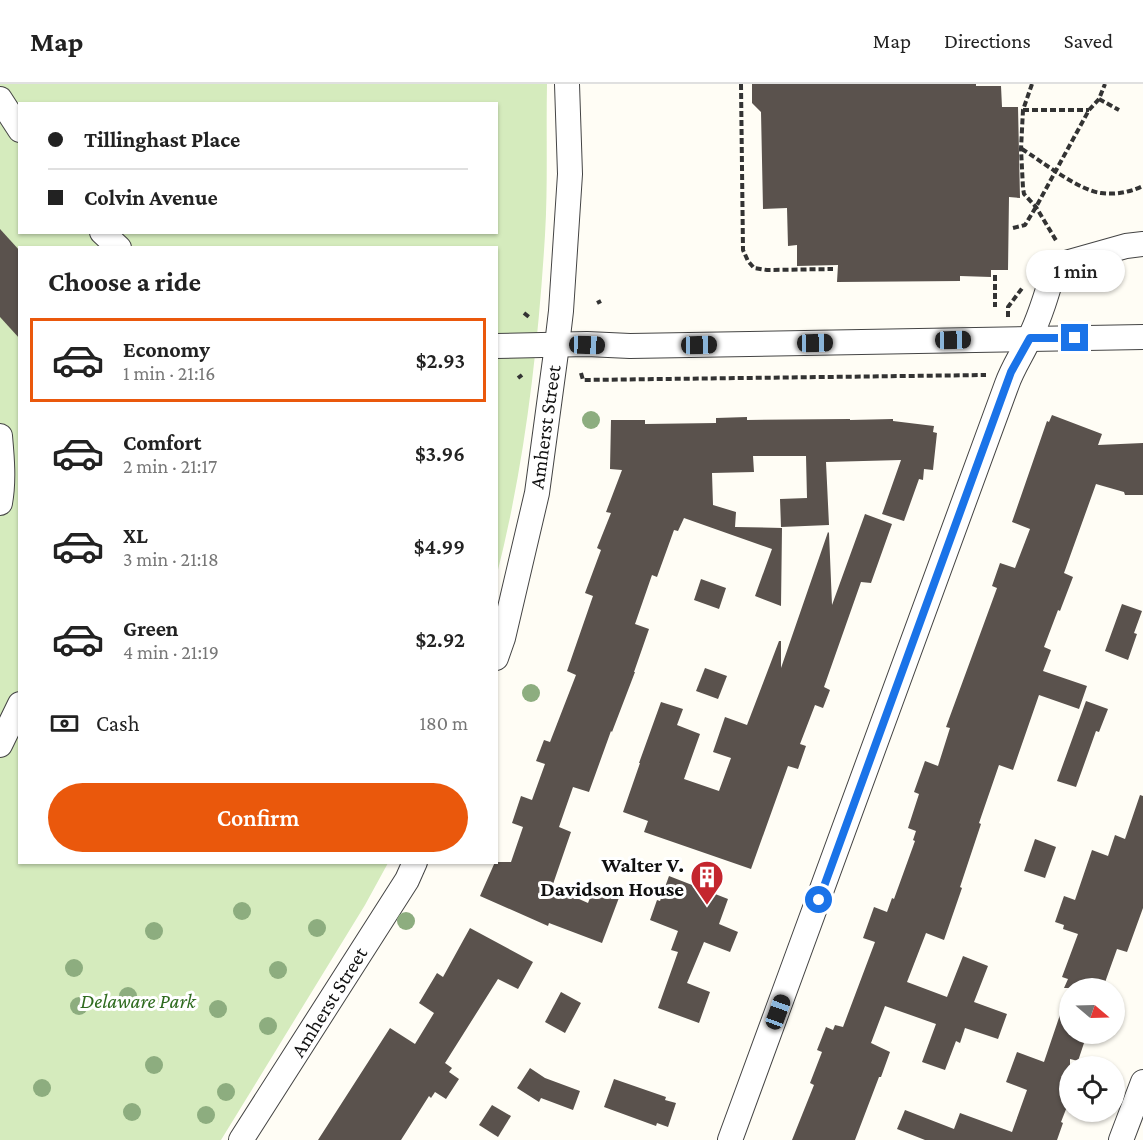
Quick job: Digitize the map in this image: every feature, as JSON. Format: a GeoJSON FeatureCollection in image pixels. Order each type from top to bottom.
{"type":"FeatureCollection","features":[{"type":"Feature","properties":{"kind":"street","name":"Amherst Street"},"geometry":{"type":"LineString","coordinates":[[498,652],[537,493],[557,345],[570,174],[567,84]]}},
{"type":"Feature","properties":{"kind":"street"},"geometry":{"type":"LineString","coordinates":[[0,99],[18,127]]}},
{"type":"Feature","properties":{"kind":"street"},"geometry":{"type":"LineString","coordinates":[[104,234],[117,246]]}},
{"type":"Feature","properties":{"kind":"street"},"geometry":{"type":"LineString","coordinates":[[730,1140],[1011,372],[1043,308],[1055,266],[1126,246],[1143,244]]}},
{"type":"Feature","properties":{"kind":"street"},"geometry":{"type":"LineString","coordinates":[[498,346],[642,346],[1143,337]]}},
{"type":"Feature","properties":{"kind":"street"},"geometry":{"type":"LineString","coordinates":[[0,436],[2,493],[0,503]]}},
{"type":"Feature","properties":{"kind":"street"},"geometry":{"type":"LineString","coordinates":[[0,745],[18,708]]}},
{"type":"Feature","properties":{"kind":"street","name":"Amherst Street"},"geometry":{"type":"LineString","coordinates":[[241,1140],[407,880],[414,864]]}},
{"type":"Feature","properties":{"kind":"street"},"geometry":{"type":"LineString","coordinates":[[1121,1140],[1143,1082]]}},
{"type":"Feature","properties":{"kind":"path"},"geometry":{"type":"LineString","coordinates":[[741,84],[743,250],[748,261],[754,268],[767,270],[833,269]]}},
{"type":"Feature","properties":{"kind":"path"},"geometry":{"type":"LineString","coordinates":[[1032,84],[1023,110],[1021,149],[1023,188],[1024,194],[1036,207],[1058,243]]}},
{"type":"Feature","properties":{"kind":"path"},"geometry":{"type":"LineString","coordinates":[[1013,228],[1024,225],[1036,207],[1089,110],[1099,99],[1105,84]]}},
{"type":"Feature","properties":{"kind":"path"},"geometry":{"type":"LineString","coordinates":[[1099,99],[1119,110]]}},
{"type":"Feature","properties":{"kind":"path"},"geometry":{"type":"LineString","coordinates":[[1023,110],[1089,110]]}},
{"type":"Feature","properties":{"kind":"path"},"geometry":{"type":"LineString","coordinates":[[1021,149],[1080,186],[1100,193],[1128,192],[1143,186]]}},
{"type":"Feature","properties":{"kind":"path"},"geometry":{"type":"LineString","coordinates":[[995,275],[995,307]]}},
{"type":"Feature","properties":{"kind":"path"},"geometry":{"type":"LineString","coordinates":[[1008,307],[1008,317]]}},
{"type":"Feature","properties":{"kind":"path"},"geometry":{"type":"LineString","coordinates":[[524,313],[529,317]]}},
{"type":"Feature","properties":{"kind":"path"},"geometry":{"type":"LineString","coordinates":[[581,373],[583,380],[986,375]]}},
{"type":"Feature","properties":{"kind":"green space","name":"Delaware Park"},"geometry":{"type":"Polygon","coordinates":[[[0,84],[547,84],[546,216],[538,320],[523,448],[498,570],[498,246],[18,246],[18,864],[387,864],[365,905],[221,1140],[0,1140],[0,84]]]}},
{"type":"Feature","properties":{"kind":"building"},"geometry":{"type":"Polygon","coordinates":[[[752,84],[1001,86],[1002,107],[1018,107],[1020,198],[1009,197],[1008,270],[991,270],[991,277],[960,276],[960,281],[837,282],[838,265],[797,266],[797,245],[788,246],[787,208],[763,209],[761,112],[752,103],[752,84]]]}},
{"type":"Feature","properties":{"kind":"building"},"geometry":{"type":"Polygon","coordinates":[[[0,229],[18,249],[18,337],[0,317],[0,229]]]}},
{"type":"Feature","properties":{"kind":"building"},"geometry":{"type":"Polygon","coordinates":[[[1052,415],[1102,434],[1098,445],[1143,443],[1143,495],[1125,495],[1124,492],[1096,484],[1064,573],[1073,577],[1044,647],[1051,650],[1043,671],[1087,686],[1079,709],[1039,695],[1013,770],[999,765],[944,940],[926,933],[907,982],[947,997],[963,956],[988,966],[974,1002],[1007,1014],[998,1039],[965,1028],[960,1043],[956,1041],[945,1070],[922,1062],[936,1024],[885,1006],[871,1043],[890,1052],[855,1140],[792,1140],[814,1085],[810,1083],[822,1052],[817,1050],[826,1027],[833,1030],[835,1025],[843,1027],[875,942],[863,938],[874,907],[887,912],[915,841],[913,840],[916,831],[908,828],[919,794],[914,792],[925,761],[938,766],[950,728],[946,727],[997,588],[992,586],[1000,563],[1015,568],[1030,529],[1012,522],[1047,421],[1049,422],[1052,415]]]}},
{"type":"Feature","properties":{"kind":"building"},"geometry":{"type":"Polygon","coordinates":[[[747,417],[747,420],[893,419],[893,421],[934,426],[933,432],[937,433],[933,470],[924,469],[923,480],[919,479],[904,521],[882,514],[901,460],[826,462],[829,525],[781,527],[780,499],[807,498],[806,456],[753,456],[754,472],[712,473],[713,505],[736,512],[735,527],[782,528],[781,606],[755,596],[772,549],[684,518],[678,531],[674,530],[657,577],[652,575],[635,624],[649,629],[589,792],[573,787],[559,827],[571,832],[552,887],[588,903],[595,885],[620,895],[602,943],[549,923],[548,926],[480,896],[494,864],[511,862],[523,827],[512,823],[521,796],[532,800],[545,764],[536,761],[544,740],[550,742],[576,675],[567,671],[593,596],[585,593],[601,550],[597,548],[611,513],[606,512],[622,470],[610,469],[611,420],[645,420],[645,424],[716,423],[716,418],[747,417]]]}},
{"type":"Feature","properties":{"kind":"building"},"geometry":{"type":"Polygon","coordinates":[[[865,514],[892,524],[871,583],[861,582],[824,687],[830,690],[823,708],[815,705],[800,744],[806,746],[798,769],[788,766],[751,869],[644,832],[648,821],[623,812],[661,702],[683,709],[677,725],[700,734],[684,779],[719,791],[731,758],[713,752],[725,717],[747,725],[779,641],[781,641],[781,668],[828,532],[832,605],[865,514]]]}},
{"type":"Feature","properties":{"kind":"building"},"geometry":{"type":"Polygon","coordinates":[[[701,579],[726,588],[719,609],[694,600],[701,579]]]}},
{"type":"Feature","properties":{"kind":"building"},"geometry":{"type":"Polygon","coordinates":[[[1122,604],[1142,611],[1128,660],[1105,651],[1122,604]]]}},
{"type":"Feature","properties":{"kind":"building"},"geometry":{"type":"Polygon","coordinates":[[[705,668],[727,676],[718,699],[696,691],[705,668]]]}},
{"type":"Feature","properties":{"kind":"building"},"geometry":{"type":"Polygon","coordinates":[[[1086,701],[1108,709],[1099,732],[1096,731],[1076,787],[1057,781],[1086,701]]]}},
{"type":"Feature","properties":{"kind":"building"},"geometry":{"type":"Polygon","coordinates":[[[1140,795],[1143,796],[1143,908],[1127,952],[1117,949],[1107,978],[1062,977],[1078,934],[1063,929],[1064,925],[1055,922],[1064,896],[1075,900],[1092,850],[1108,856],[1115,835],[1125,839],[1140,795]]]}},
{"type":"Feature","properties":{"kind":"building"},"geometry":{"type":"Polygon","coordinates":[[[1035,839],[1056,847],[1045,878],[1024,871],[1035,839]]]}},
{"type":"Feature","properties":{"kind":"building"},"geometry":{"type":"Polygon","coordinates":[[[669,876],[728,899],[719,924],[738,932],[730,952],[704,942],[687,983],[710,992],[699,1023],[658,1008],[678,952],[671,950],[678,931],[650,920],[669,876]]]}},
{"type":"Feature","properties":{"kind":"building"},"geometry":{"type":"Polygon","coordinates":[[[470,928],[533,962],[518,989],[498,979],[445,1063],[452,1068],[449,1072],[459,1079],[446,1099],[435,1092],[431,1098],[429,1096],[401,1140],[318,1140],[390,1028],[415,1044],[434,1013],[419,1003],[437,973],[443,977],[470,928]]]}},
{"type":"Feature","properties":{"kind":"building"},"geometry":{"type":"Polygon","coordinates":[[[561,992],[581,1003],[565,1033],[545,1022],[561,992]]]}},
{"type":"Feature","properties":{"kind":"building"},"geometry":{"type":"Polygon","coordinates":[[[1059,1018],[1059,1044],[1084,1044],[1080,1056],[1059,1056],[1059,1122],[1063,1123],[1057,1140],[925,1140],[897,1129],[905,1110],[954,1129],[960,1113],[1012,1132],[1027,1090],[1006,1082],[1017,1052],[1044,1062],[1059,1018]]]}},
{"type":"Feature","properties":{"kind":"building"},"geometry":{"type":"Polygon","coordinates":[[[530,1068],[545,1078],[580,1091],[573,1110],[541,1098],[539,1102],[517,1088],[530,1068]]]}},
{"type":"Feature","properties":{"kind":"building"},"geometry":{"type":"Polygon","coordinates":[[[614,1079],[666,1097],[665,1100],[676,1103],[668,1127],[657,1123],[656,1126],[604,1107],[614,1079]]]}},
{"type":"Feature","properties":{"kind":"building"},"geometry":{"type":"Polygon","coordinates":[[[492,1105],[511,1116],[498,1137],[479,1125],[492,1105]]]}},
{"type":"Feature","properties":{"kind":"place","name":"Walter V. Davidson House"},"geometry":{"type":"Point","coordinates":[707,906]}},
{"type":"Feature","properties":{"kind":"route"},"geometry":{"type":"LineString","coordinates":[[819,900],[1011,372],[1030,338],[1075,338]]}}]}
